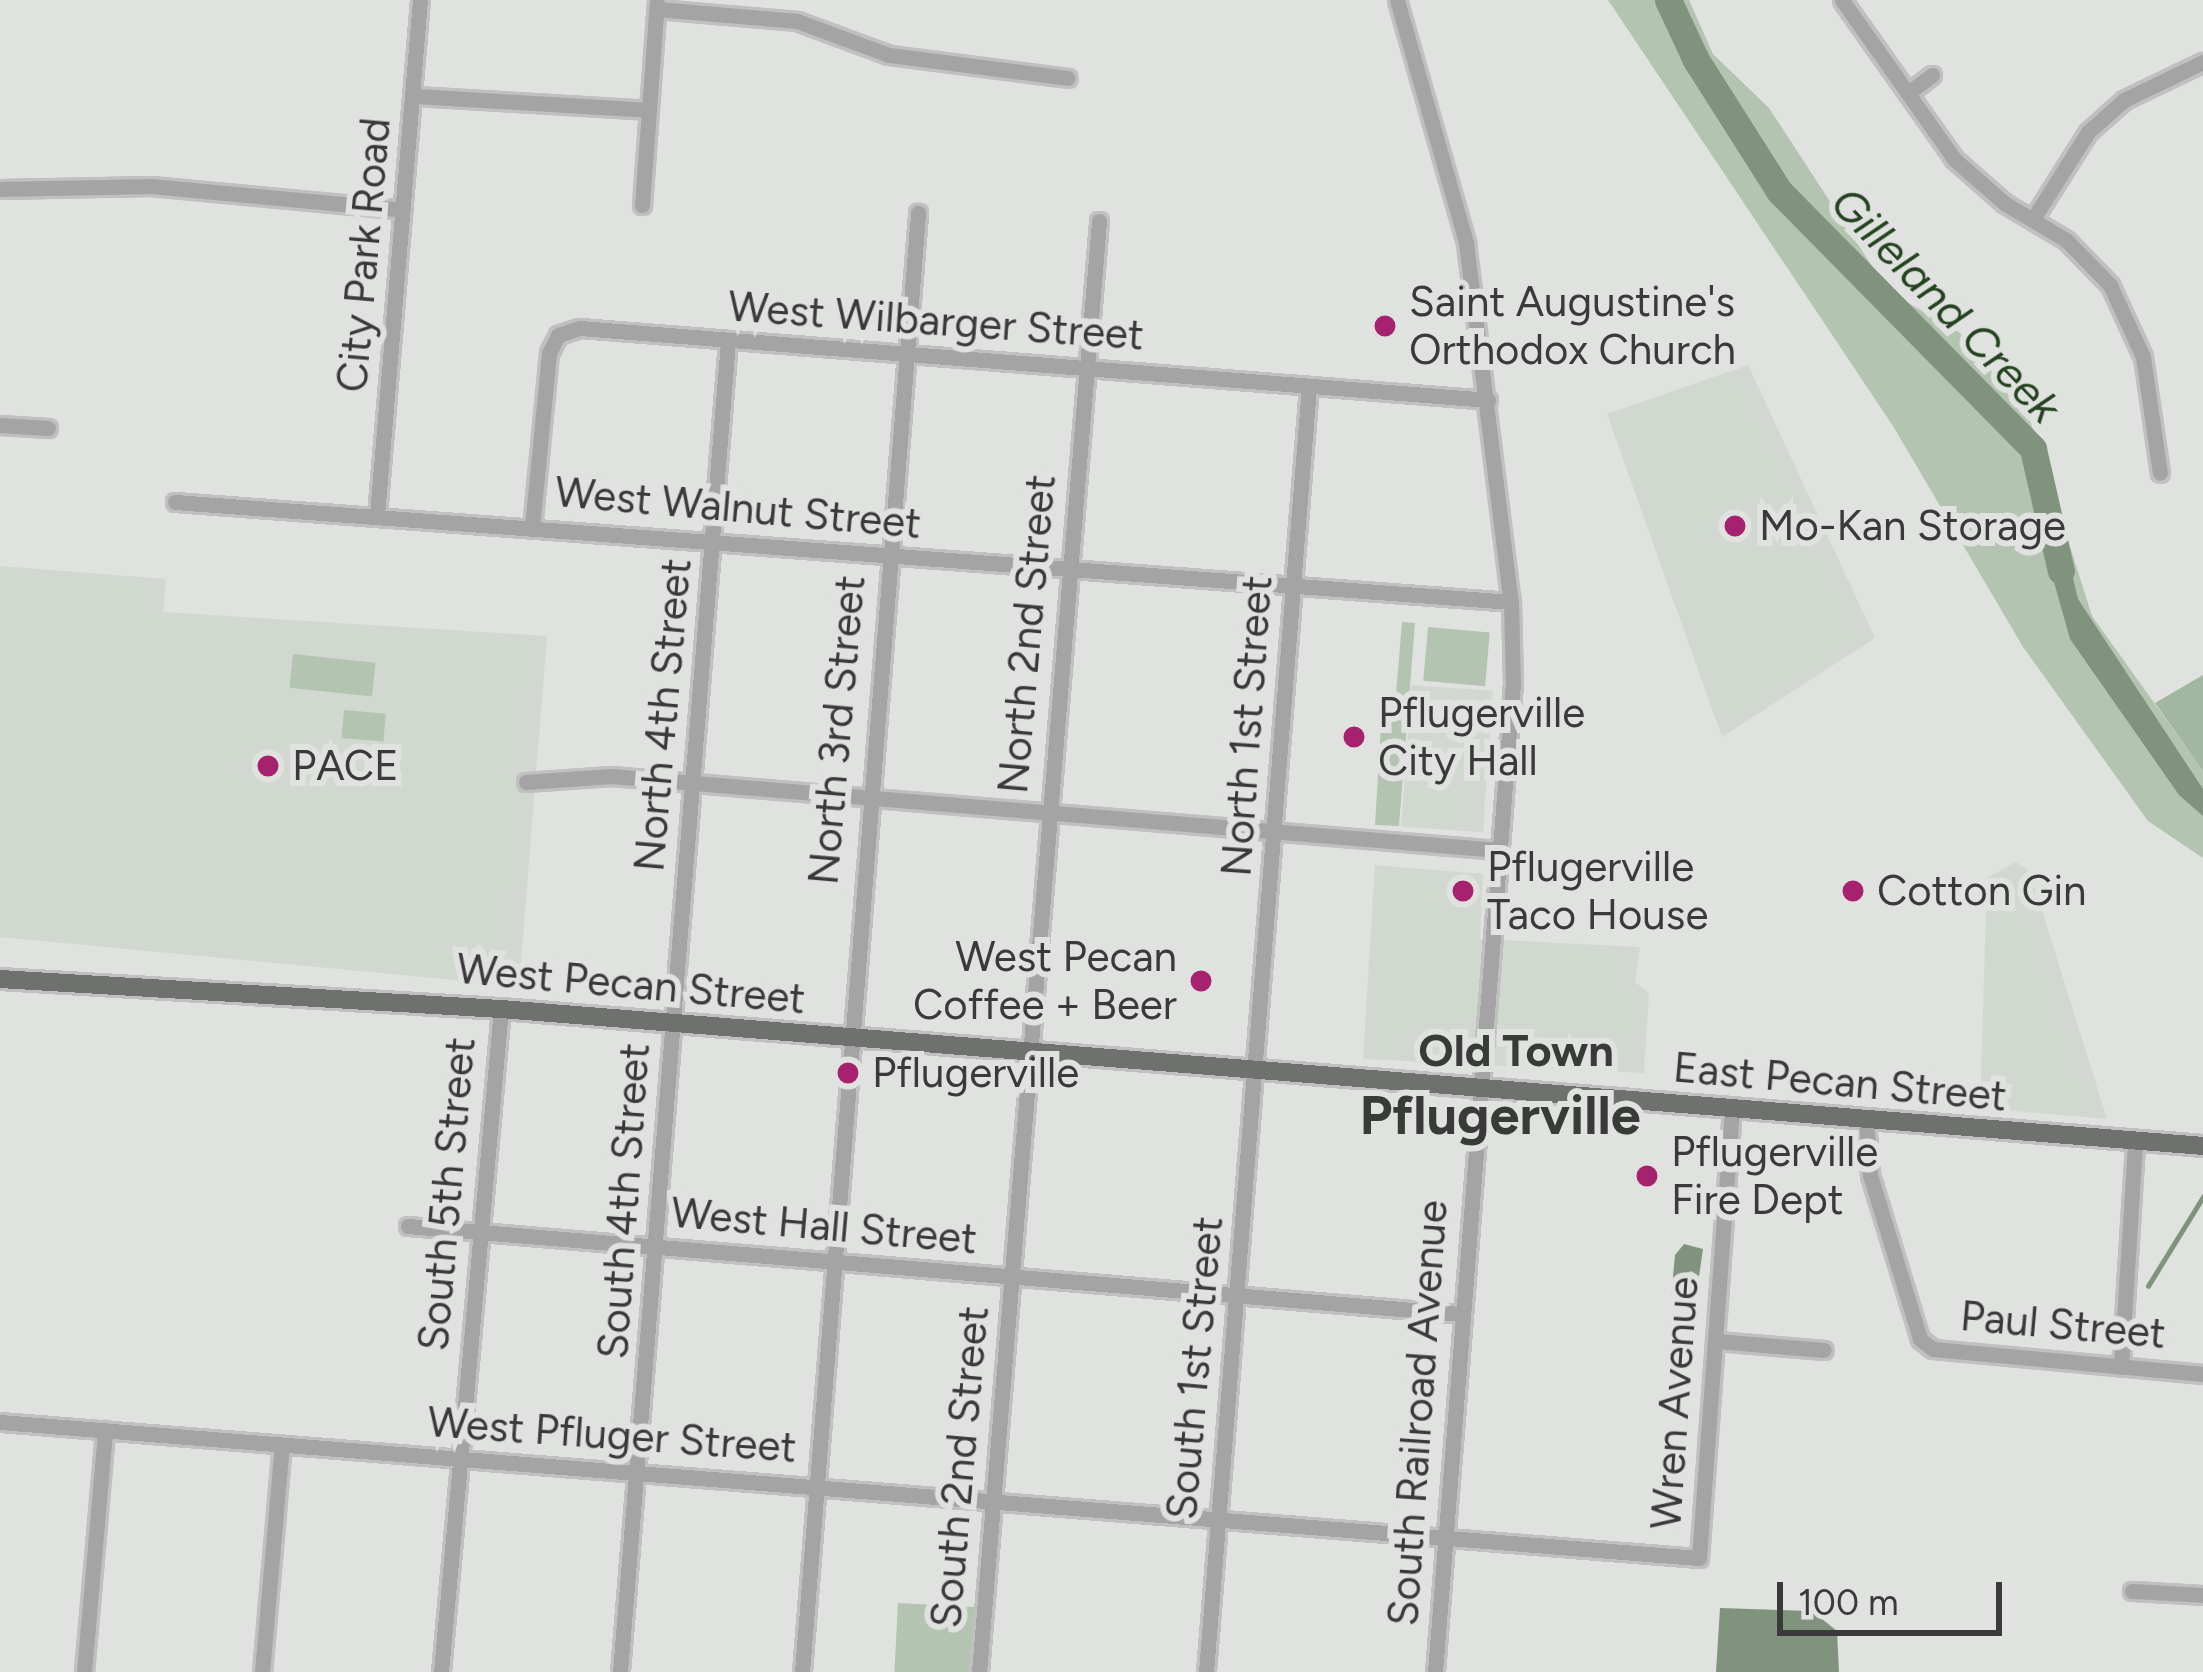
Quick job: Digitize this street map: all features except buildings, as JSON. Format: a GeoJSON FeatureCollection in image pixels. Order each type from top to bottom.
{"type":"FeatureCollection","features":[{"type":"Feature","properties":{"kind":"main road","name":"West Pecan Street"},"geometry":{"type":"LineString","coordinates":[[0,979],[500,1009],[1256,1071]]}},
{"type":"Feature","properties":{"kind":"main road","name":"East Pecan Street"},"geometry":{"type":"LineString","coordinates":[[1256,1071],[2203,1146]]}},
{"type":"Feature","properties":{"kind":"street","name":"City Park Road"},"geometry":{"type":"LineString","coordinates":[[377,515],[420,0]]}},
{"type":"Feature","properties":{"kind":"street","name":"South Railroad Avenue"},"geometry":{"type":"LineString","coordinates":[[1397,0],[1454,184],[1488,400],[1511,602],[1498,850],[1435,1672]]}},
{"type":"Feature","properties":{"kind":"street"},"geometry":{"type":"LineString","coordinates":[[1842,0],[1954,159],[2090,260],[2126,310],[2144,357],[2160,473]]}},
{"type":"Feature","properties":{"kind":"street"},"geometry":{"type":"LineString","coordinates":[[642,205],[657,4],[797,21],[889,56],[1068,78]]}},
{"type":"Feature","properties":{"kind":"street"},"geometry":{"type":"LineString","coordinates":[[2033,219],[2088,132],[2124,100],[2203,62]]}},
{"type":"Feature","properties":{"kind":"street"},"geometry":{"type":"LineString","coordinates":[[1908,93],[1932,75]]}},
{"type":"Feature","properties":{"kind":"street"},"geometry":{"type":"LineString","coordinates":[[415,96],[648,110]]}},
{"type":"Feature","properties":{"kind":"street"},"geometry":{"type":"LineString","coordinates":[[0,189],[151,185],[403,210]]}},
{"type":"Feature","properties":{"kind":"street","name":"North 3rd Street"},"geometry":{"type":"LineString","coordinates":[[802,1672],[886,557],[918,213]]}},
{"type":"Feature","properties":{"kind":"street","name":"North 2nd Street"},"geometry":{"type":"LineString","coordinates":[[1028,1052],[1099,221]]}},
{"type":"Feature","properties":{"kind":"street","name":"West Wilbarger Street"},"geometry":{"type":"LineString","coordinates":[[532,527],[549,352],[558,335],[580,328],[1488,400]]}},
{"type":"Feature","properties":{"kind":"street","name":"North 4th Street"},"geometry":{"type":"LineString","coordinates":[[674,1023],[728,341]]}},
{"type":"Feature","properties":{"kind":"street","name":"North 1st Street"},"geometry":{"type":"LineString","coordinates":[[1256,1071],[1309,387]]}},
{"type":"Feature","properties":{"kind":"street"},"geometry":{"type":"LineString","coordinates":[[0,425],[48,428]]}},
{"type":"Feature","properties":{"kind":"street","name":"West Walnut Street"},"geometry":{"type":"LineString","coordinates":[[175,502],[1511,602]]}},
{"type":"Feature","properties":{"kind":"street"},"geometry":{"type":"LineString","coordinates":[[526,782],[611,776],[1498,850]]}},
{"type":"Feature","properties":{"kind":"street","name":"South 5th Street"},"geometry":{"type":"LineString","coordinates":[[441,1672],[500,1009]]}},
{"type":"Feature","properties":{"kind":"street","name":"South 4th Street"},"geometry":{"type":"LineString","coordinates":[[620,1672],[674,1023]]}},
{"type":"Feature","properties":{"kind":"street","name":"South 2nd Street"},"geometry":{"type":"LineString","coordinates":[[980,1672],[1028,1052]]}},
{"type":"Feature","properties":{"kind":"street","name":"South 1st Street"},"geometry":{"type":"LineString","coordinates":[[1206,1672],[1256,1071]]}},
{"type":"Feature","properties":{"kind":"street","name":"Wren Avenue"},"geometry":{"type":"LineString","coordinates":[[1699,1558],[1732,1109]]}},
{"type":"Feature","properties":{"kind":"street","name":"Paul Street"},"geometry":{"type":"LineString","coordinates":[[1866,1120],[1870,1174],[1920,1339],[1933,1349],[2203,1374]]}},
{"type":"Feature","properties":{"kind":"street"},"geometry":{"type":"LineString","coordinates":[[2121,1366],[2134,1142]]}},
{"type":"Feature","properties":{"kind":"street","name":"West Hall Street"},"geometry":{"type":"LineString","coordinates":[[408,1226],[1461,1314]]}},
{"type":"Feature","properties":{"kind":"street"},"geometry":{"type":"LineString","coordinates":[[1717,1341],[1824,1351]]}},
{"type":"Feature","properties":{"kind":"street","name":"West Pfluger Street"},"geometry":{"type":"LineString","coordinates":[[0,1421],[1699,1558]]}},
{"type":"Feature","properties":{"kind":"street"},"geometry":{"type":"LineString","coordinates":[[84,1672],[105,1430]]}},
{"type":"Feature","properties":{"kind":"street"},"geometry":{"type":"LineString","coordinates":[[262,1672],[282,1444]]}},
{"type":"Feature","properties":{"kind":"street"},"geometry":{"type":"LineString","coordinates":[[2132,1592],[2203,1595]]}},
{"type":"Feature","properties":{"kind":"shaded area"},"geometry":{"type":"Polygon","coordinates":[[[1608,0],[1689,0],[1713,54],[1769,108],[1889,292],[1959,332],[2029,417],[2092,616],[2203,771],[2203,858],[2148,821],[2023,647],[1893,426],[1608,0]]]}},
{"type":"Feature","properties":{"kind":"shaded area","name":"Mo-Kan Storage"},"geometry":{"type":"Polygon","coordinates":[[[1748,365],[1875,638],[1722,737],[1607,414],[1748,365]]]}},
{"type":"Feature","properties":{"kind":"shaded area"},"geometry":{"type":"Polygon","coordinates":[[[2041,536],[2064,540],[2078,599],[2203,789],[2203,816],[2179,795],[2070,639],[2041,536]]]}},
{"type":"Feature","properties":{"kind":"shaded area","name":"PACE"},"geometry":{"type":"Polygon","coordinates":[[[0,566],[166,579],[163,612],[547,636],[519,986],[0,937],[0,566]]]}},
{"type":"Feature","properties":{"kind":"shaded area"},"geometry":{"type":"Polygon","coordinates":[[[1402,622],[1415,623],[1399,826],[1375,825],[1383,694],[1396,694],[1402,622]]]}},
{"type":"Feature","properties":{"kind":"shaded area"},"geometry":{"type":"Polygon","coordinates":[[[1428,627],[1490,632],[1485,686],[1423,681],[1428,627]]]}},
{"type":"Feature","properties":{"kind":"shaded area"},"geometry":{"type":"Polygon","coordinates":[[[293,654],[376,663],[372,696],[289,688],[293,654]]]}},
{"type":"Feature","properties":{"kind":"shaded area"},"geometry":{"type":"Polygon","coordinates":[[[2203,675],[2203,771],[2155,703],[2203,675]]]}},
{"type":"Feature","properties":{"kind":"shaded area"},"geometry":{"type":"Polygon","coordinates":[[[1411,685],[1493,691],[1483,832],[1401,827],[1411,685]]]}},
{"type":"Feature","properties":{"kind":"shaded area"},"geometry":{"type":"Polygon","coordinates":[[[344,710],[386,714],[383,742],[342,738],[344,710]]]}},
{"type":"Feature","properties":{"kind":"shaded area"},"geometry":{"type":"Polygon","coordinates":[[[2016,862],[2030,872],[2107,1119],[1980,1108],[1987,878],[2016,862]]]}},
{"type":"Feature","properties":{"kind":"shaded area"},"geometry":{"type":"Polygon","coordinates":[[[1375,865],[1483,874],[1480,939],[1640,947],[1635,982],[1649,993],[1644,1073],[1363,1059],[1375,865]]]}},
{"type":"Feature","properties":{"kind":"shaded area"},"geometry":{"type":"Polygon","coordinates":[[[1684,1244],[1703,1249],[1687,1359],[1673,1357],[1667,1340],[1675,1255],[1684,1244]]]}},
{"type":"Feature","properties":{"kind":"shaded area"},"geometry":{"type":"Polygon","coordinates":[[[898,1603],[975,1607],[971,1672],[894,1672],[898,1603]]]}},
{"type":"Feature","properties":{"kind":"shaded area"},"geometry":{"type":"Polygon","coordinates":[[[1720,1608],[1812,1611],[1837,1631],[1839,1672],[1716,1672],[1720,1608]]]}},
{"type":"Feature","properties":{"kind":"waterway","name":"Gilleland Creek"},"geometry":{"type":"LineString","coordinates":[[1668,0],[1696,60],[1779,191],[2033,449],[2061,571]]}},
{"type":"Feature","properties":{"kind":"waterway"},"geometry":{"type":"LineString","coordinates":[[2148,1286],[2203,1197]]}},
{"type":"Feature","properties":{"kind":"place","name":"Saint Augustine's Orthodox Church"},"geometry":{"type":"Point","coordinates":[1385,326]}},
{"type":"Feature","properties":{"kind":"place","name":"Mo-Kan Storage"},"geometry":{"type":"Point","coordinates":[1735,526]}},
{"type":"Feature","properties":{"kind":"place","name":"Pflugerville City Hall"},"geometry":{"type":"Point","coordinates":[1354,737]}},
{"type":"Feature","properties":{"kind":"place","name":"PACE"},"geometry":{"type":"Point","coordinates":[268,766]}},
{"type":"Feature","properties":{"kind":"place","name":"Pflugerville Taco House"},"geometry":{"type":"Point","coordinates":[1463,891]}},
{"type":"Feature","properties":{"kind":"place","name":"Cotton Gin"},"geometry":{"type":"Point","coordinates":[1853,891]}},
{"type":"Feature","properties":{"kind":"place","name":"West Pecan Coffee + Beer"},"geometry":{"type":"Point","coordinates":[1201,981]}},
{"type":"Feature","properties":{"kind":"place","name":"Pflugerville"},"geometry":{"type":"Point","coordinates":[848,1073]}},
{"type":"Feature","properties":{"kind":"place","name":"Pflugerville Fire Dept"},"geometry":{"type":"Point","coordinates":[1647,1176]}},
{"type":"Feature","properties":{"kind":"district","name":"Old Town"},"geometry":{"type":"Point","coordinates":[1516,1051]}},
{"type":"Feature","properties":{"kind":"district","name":"Pflugerville"},"geometry":{"type":"Point","coordinates":[1500,1116]}}]}
